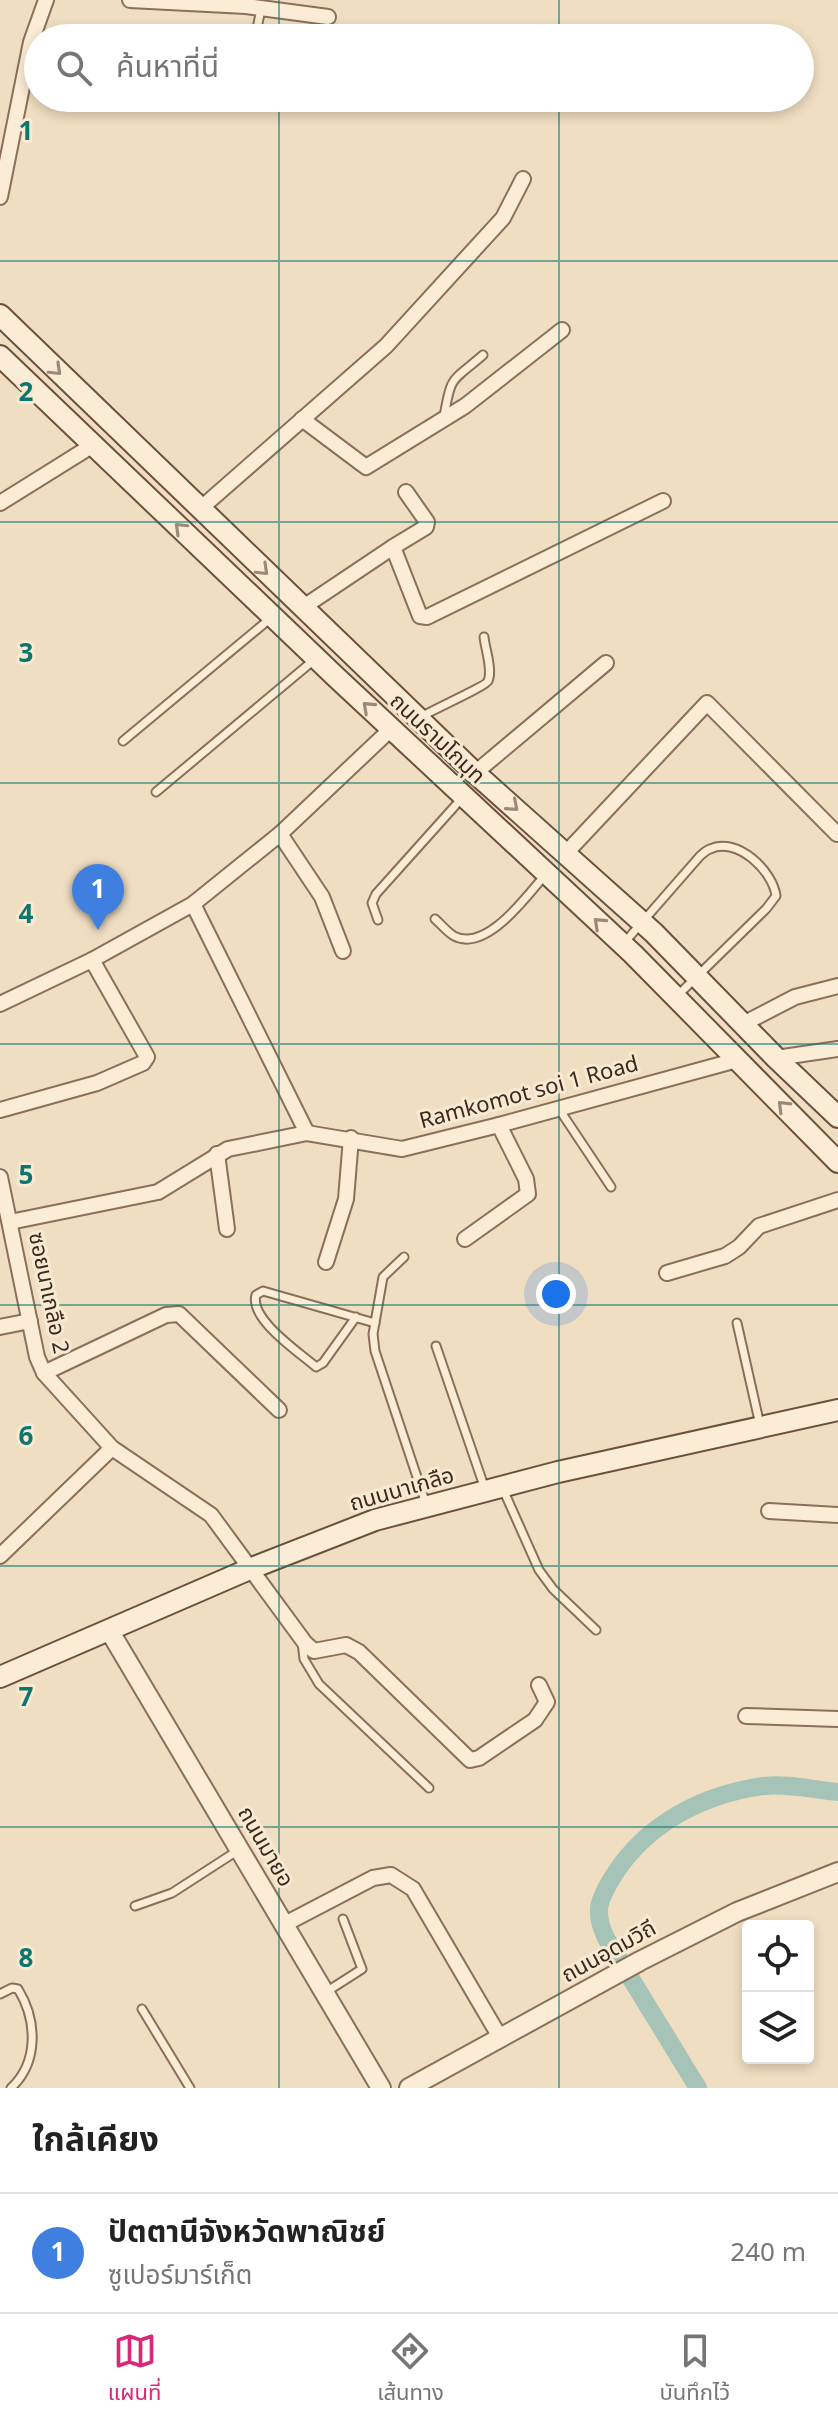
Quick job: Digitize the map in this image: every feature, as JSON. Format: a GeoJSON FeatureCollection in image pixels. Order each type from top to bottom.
{"type":"FeatureCollection","features":[{"type":"Feature","properties":{"kind":"main road","name":"ถนนรามโกมุท"},"geometry":{"type":"LineString","coordinates":[[0,315],[475,773],[642,922],[838,1117]]}},
{"type":"Feature","properties":{"kind":"main road","name":"ถนนรามโกมุท"},"geometry":{"type":"LineString","coordinates":[[0,356],[272,617],[622,944],[838,1162]]}},
{"type":"Feature","properties":{"kind":"main road","name":"ถนนนาเกลือ"},"geometry":{"type":"LineString","coordinates":[[0,1677],[252,1568],[375,1520],[494,1489],[838,1410]]}},
{"type":"Feature","properties":{"kind":"street"},"geometry":{"type":"LineString","coordinates":[[37,24],[46,0]]}},
{"type":"Feature","properties":{"kind":"street"},"geometry":{"type":"LineString","coordinates":[[130,0],[252,5],[328,17]]}},
{"type":"Feature","properties":{"kind":"street"},"geometry":{"type":"LineString","coordinates":[[0,197],[24,77]]}},
{"type":"Feature","properties":{"kind":"street"},"geometry":{"type":"LineString","coordinates":[[200,509],[397,334],[503,218],[523,179]]}},
{"type":"Feature","properties":{"kind":"street"},"geometry":{"type":"LineString","coordinates":[[302,419],[366,467],[465,406],[562,330]]}},
{"type":"Feature","properties":{"kind":"street"},"geometry":{"type":"LineString","coordinates":[[0,503],[93,445]]}},
{"type":"Feature","properties":{"kind":"street"},"geometry":{"type":"LineString","coordinates":[[302,608],[426,527],[427,522],[406,492]]}},
{"type":"Feature","properties":{"kind":"street"},"geometry":{"type":"LineString","coordinates":[[393,547],[420,616],[427,617],[663,501]]}},
{"type":"Feature","properties":{"kind":"street"},"geometry":{"type":"LineString","coordinates":[[475,773],[606,663]]}},
{"type":"Feature","properties":{"kind":"street"},"geometry":{"type":"LineString","coordinates":[[566,853],[707,703],[837,835]]}},
{"type":"Feature","properties":{"kind":"street"},"geometry":{"type":"LineString","coordinates":[[0,1004],[92,960],[193,904],[280,834],[391,729]]}},
{"type":"Feature","properties":{"kind":"street"},"geometry":{"type":"LineString","coordinates":[[280,834],[322,897],[343,951]]}},
{"type":"Feature","properties":{"kind":"street"},"geometry":{"type":"LineString","coordinates":[[193,904],[307,1133]]}},
{"type":"Feature","properties":{"kind":"street"},"geometry":{"type":"LineString","coordinates":[[0,1110],[97,1083],[143,1063],[147,1057],[92,960]]}},
{"type":"Feature","properties":{"kind":"street"},"geometry":{"type":"LineString","coordinates":[[743,1024],[795,997],[838,986]]}},
{"type":"Feature","properties":{"kind":"street"},"geometry":{"type":"LineString","coordinates":[[776,1058],[838,1049]]}},
{"type":"Feature","properties":{"kind":"street","name":"Ramkomot soi 1 Road"},"geometry":{"type":"LineString","coordinates":[[10,1222],[158,1192],[228,1149],[307,1133],[402,1149],[737,1060]]}},
{"type":"Feature","properties":{"kind":"street"},"geometry":{"type":"LineString","coordinates":[[465,1239],[528,1194],[526,1179],[499,1125]]}},
{"type":"Feature","properties":{"kind":"street"},"geometry":{"type":"LineString","coordinates":[[326,1262],[346,1199],[351,1138]]}},
{"type":"Feature","properties":{"kind":"street"},"geometry":{"type":"LineString","coordinates":[[217,1154],[227,1229]]}},
{"type":"Feature","properties":{"kind":"street","name":"ซอยนาเกลือ 2"},"geometry":{"type":"LineString","coordinates":[[0,1177],[37,1357],[44,1373],[112,1448],[211,1515],[302,1640]]}},
{"type":"Feature","properties":{"kind":"street"},"geometry":{"type":"LineString","coordinates":[[667,1273],[725,1256],[739,1247],[759,1226],[838,1200]]}},
{"type":"Feature","properties":{"kind":"street"},"geometry":{"type":"LineString","coordinates":[[44,1373],[166,1315],[179,1314],[279,1410]]}},
{"type":"Feature","properties":{"kind":"street"},"geometry":{"type":"LineString","coordinates":[[0,1327],[30,1321]]}},
{"type":"Feature","properties":{"kind":"street"},"geometry":{"type":"LineString","coordinates":[[0,1556],[112,1448]]}},
{"type":"Feature","properties":{"kind":"street"},"geometry":{"type":"LineString","coordinates":[[769,1511],[838,1515]]}},
{"type":"Feature","properties":{"kind":"street","name":"ถนนมายอ"},"geometry":{"type":"LineString","coordinates":[[109,1630],[381,2088]]}},
{"type":"Feature","properties":{"kind":"street"},"geometry":{"type":"LineString","coordinates":[[302,1640],[314,1651],[346,1645],[359,1652],[470,1760],[479,1758],[535,1720],[547,1702],[539,1685]]}},
{"type":"Feature","properties":{"kind":"street"},"geometry":{"type":"LineString","coordinates":[[746,1716],[838,1719]]}},
{"type":"Feature","properties":{"kind":"street","name":"ถนนอุดมวิถี"},"geometry":{"type":"LineString","coordinates":[[409,2088],[640,1961],[737,1912],[838,1872]]}},
{"type":"Feature","properties":{"kind":"street"},"geometry":{"type":"LineString","coordinates":[[283,1925],[373,1878],[391,1875],[413,1889],[501,2039]]}},
{"type":"Feature","properties":{"kind":"lane"},"geometry":{"type":"LineString","coordinates":[[444,419],[448,387],[455,377],[483,355]]}},
{"type":"Feature","properties":{"kind":"lane"},"geometry":{"type":"LineString","coordinates":[[123,741],[272,617]]}},
{"type":"Feature","properties":{"kind":"lane"},"geometry":{"type":"LineString","coordinates":[[419,718],[445,702],[481,689],[487,683],[489,676],[484,637]]}},
{"type":"Feature","properties":{"kind":"lane"},"geometry":{"type":"LineString","coordinates":[[156,792],[316,658]]}},
{"type":"Feature","properties":{"kind":"lane"},"geometry":{"type":"LineString","coordinates":[[378,920],[372,903],[376,894],[464,797]]}},
{"type":"Feature","properties":{"kind":"lane"},"geometry":{"type":"LineString","coordinates":[[622,944],[700,856],[712,847],[730,847],[750,857],[774,885],[776,896],[676,998]]}},
{"type":"Feature","properties":{"kind":"lane"},"geometry":{"type":"LineString","coordinates":[[435,919],[454,936],[469,940],[483,935],[506,919],[546,874]]}},
{"type":"Feature","properties":{"kind":"lane"},"geometry":{"type":"LineString","coordinates":[[559,1109],[611,1187]]}},
{"type":"Feature","properties":{"kind":"lane"},"geometry":{"type":"LineString","coordinates":[[404,1257],[383,1277],[375,1323],[375,1351],[427,1506]]}},
{"type":"Feature","properties":{"kind":"lane"},"geometry":{"type":"LineString","coordinates":[[356,1317],[323,1363],[316,1367],[261,1318],[254,1301],[256,1295],[263,1291],[356,1317],[375,1323]]}},
{"type":"Feature","properties":{"kind":"lane"},"geometry":{"type":"LineString","coordinates":[[737,1323],[760,1427]]}},
{"type":"Feature","properties":{"kind":"lane"},"geometry":{"type":"LineString","coordinates":[[436,1346],[494,1489],[539,1570],[553,1589],[596,1630]]}},
{"type":"Feature","properties":{"kind":"lane"},"geometry":{"type":"LineString","coordinates":[[302,1640],[304,1659],[319,1684],[429,1788]]}},
{"type":"Feature","properties":{"kind":"lane"},"geometry":{"type":"LineString","coordinates":[[135,1906],[172,1893],[239,1849]]}},
{"type":"Feature","properties":{"kind":"lane"},"geometry":{"type":"LineString","coordinates":[[324,1993],[362,1969],[343,1919]]}},
{"type":"Feature","properties":{"kind":"lane"},"geometry":{"type":"LineString","coordinates":[[0,1994],[12,1988],[18,1989],[34,2035],[30,2060],[22,2078],[11,2088]]}},
{"type":"Feature","properties":{"kind":"lane"},"geometry":{"type":"LineString","coordinates":[[142,2009],[190,2088]]}},
{"type":"Feature","properties":{"kind":"waterway"},"geometry":{"type":"LineString","coordinates":[[698,2088],[606,1938],[599,1913],[605,1891],[627,1857],[643,1840],[660,1826],[699,1804],[742,1790],[773,1785],[838,1792]]}},
{"type":"Feature","properties":{"kind":"place","name":"ปัตตานีจังหวัดพาณิชย์"},"geometry":{"type":"Point","coordinates":[98,930]}}]}
